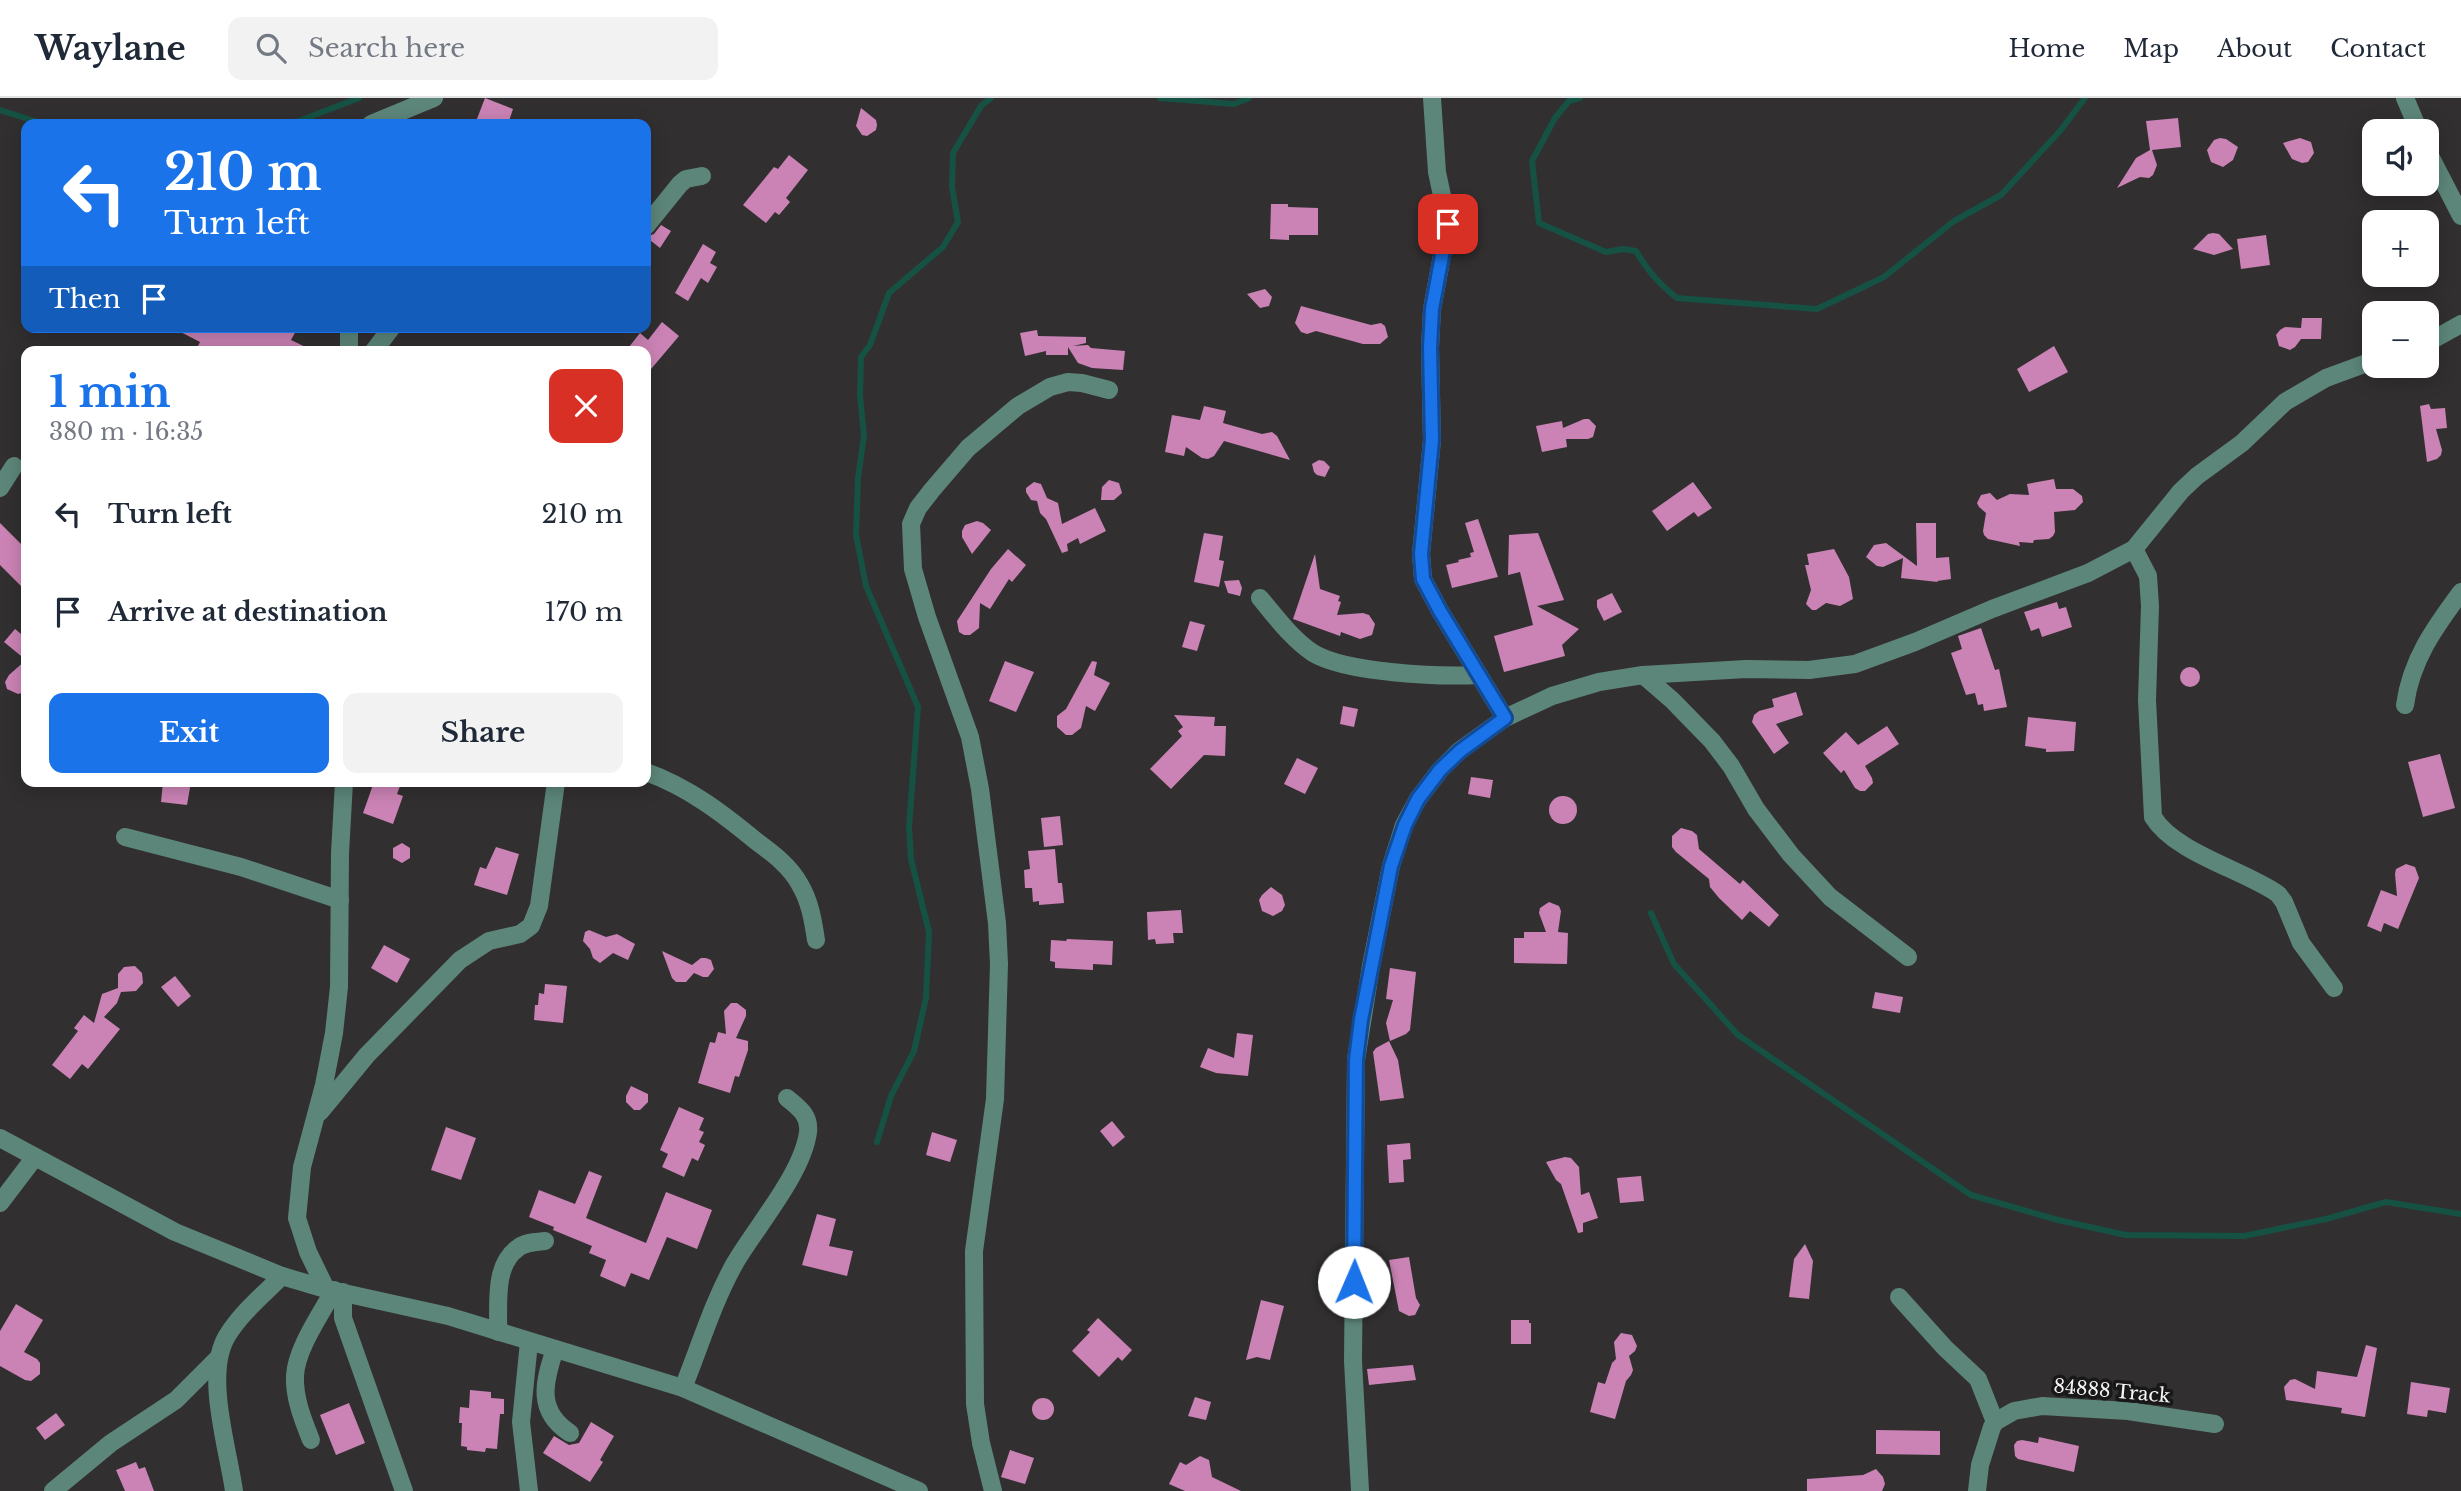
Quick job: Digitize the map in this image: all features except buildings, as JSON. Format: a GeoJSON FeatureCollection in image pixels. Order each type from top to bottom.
{"type":"FeatureCollection","features":[{"type":"Feature","properties":{"kind":"street"},"geometry":{"type":"LineString","coordinates":[[383,119],[434,98]]}},
{"type":"Feature","properties":{"kind":"street"},"geometry":{"type":"LineString","coordinates":[[1432,98],[1437,172],[1448,224],[1432,309],[1432,440],[1421,554],[1423,579],[1505,718]]}},
{"type":"Feature","properties":{"kind":"street"},"geometry":{"type":"LineString","coordinates":[[2404,98],[2414,119]]}},
{"type":"Feature","properties":{"kind":"street"},"geometry":{"type":"LineString","coordinates":[[2439,173],[2461,216]]}},
{"type":"Feature","properties":{"kind":"street"},"geometry":{"type":"LineString","coordinates":[[651,220],[685,179],[702,176]]}},
{"type":"Feature","properties":{"kind":"street"},"geometry":{"type":"LineString","coordinates":[[2439,339],[2458,333]]}},
{"type":"Feature","properties":{"kind":"street"},"geometry":{"type":"LineString","coordinates":[[1360,1491],[1353,1361],[1356,1060],[1391,866],[1401,835],[1418,799],[1440,770],[1460,751],[1505,718],[1552,696],[1599,682],[1643,675],[1746,669],[1809,670],[1855,664],[2088,573],[2134,548],[2181,491],[2242,443],[2285,402],[2326,378],[2362,365]]}},
{"type":"Feature","properties":{"kind":"street"},"geometry":{"type":"LineString","coordinates":[[993,1491],[975,1404],[974,1251],[995,1099],[999,964],[997,923],[970,737],[927,617],[913,569],[911,524],[918,508],[968,448],[1018,406],[1050,387],[1068,382],[1109,390]]}},
{"type":"Feature","properties":{"kind":"street"},"geometry":{"type":"LineString","coordinates":[[0,488],[14,466]]}},
{"type":"Feature","properties":{"kind":"street"},"geometry":{"type":"LineString","coordinates":[[2134,548],[2148,576],[2150,606],[2147,700],[2153,817],[2158,826],[2183,844],[2278,894],[2301,943],[2334,988]]}},
{"type":"Feature","properties":{"kind":"street"},"geometry":{"type":"LineString","coordinates":[[2405,705],[2412,671],[2421,649],[2461,592]]}},
{"type":"Feature","properties":{"kind":"street"},"geometry":{"type":"LineString","coordinates":[[1260,598],[1292,635],[1311,652],[1324,658],[1339,663],[1418,674],[1479,675]]}},
{"type":"Feature","properties":{"kind":"street"},"geometry":{"type":"LineString","coordinates":[[1643,675],[1712,741],[1731,765],[1756,809],[1791,855],[1830,897],[1908,957]]}},
{"type":"Feature","properties":{"kind":"street"},"geometry":{"type":"LineString","coordinates":[[651,774],[702,799],[788,867],[799,882],[811,908],[816,940]]}},
{"type":"Feature","properties":{"kind":"street"},"geometry":{"type":"LineString","coordinates":[[344,787],[339,987],[334,1033],[316,1118],[302,1167],[297,1218],[308,1252],[334,1290],[404,1491]]}},
{"type":"Feature","properties":{"kind":"street"},"geometry":{"type":"LineString","coordinates":[[316,1118],[367,1055],[445,973],[473,950],[489,941],[520,934],[531,926],[539,906],[555,787]]}},
{"type":"Feature","properties":{"kind":"street"},"geometry":{"type":"LineString","coordinates":[[125,837],[241,867],[340,900]]}},
{"type":"Feature","properties":{"kind":"street"},"geometry":{"type":"LineString","coordinates":[[683,1388],[719,1295],[735,1262],[790,1177],[802,1151],[808,1132],[808,1121],[802,1110],[787,1098]]}},
{"type":"Feature","properties":{"kind":"street"},"geometry":{"type":"LineString","coordinates":[[0,1138],[175,1232],[282,1276],[448,1317],[683,1388],[919,1491]]}},
{"type":"Feature","properties":{"kind":"street"},"geometry":{"type":"LineString","coordinates":[[0,1203],[35,1157]]}},
{"type":"Feature","properties":{"kind":"street"},"geometry":{"type":"LineString","coordinates":[[498,1332],[500,1279],[506,1261],[517,1248],[545,1241]]}},
{"type":"Feature","properties":{"kind":"street"},"geometry":{"type":"LineString","coordinates":[[234,1491],[217,1392],[218,1358],[226,1338],[241,1317],[282,1276]]}},
{"type":"Feature","properties":{"kind":"street"},"geometry":{"type":"LineString","coordinates":[[311,1440],[296,1393],[295,1373],[308,1337],[334,1290]]}},
{"type":"Feature","properties":{"kind":"street"},"geometry":{"type":"LineString","coordinates":[[1899,1297],[1945,1348],[1978,1379],[1995,1422],[1986,1441],[1977,1491]]}},
{"type":"Feature","properties":{"kind":"street"},"geometry":{"type":"LineString","coordinates":[[529,1342],[521,1422],[529,1491]]}},
{"type":"Feature","properties":{"kind":"street"},"geometry":{"type":"LineString","coordinates":[[555,1349],[545,1378],[549,1412],[558,1424],[570,1433]]}},
{"type":"Feature","properties":{"kind":"street"},"geometry":{"type":"LineString","coordinates":[[53,1491],[111,1443],[176,1400],[218,1358]]}},
{"type":"Feature","properties":{"kind":"street","name":"84888 Track"},"geometry":{"type":"LineString","coordinates":[[1995,1422],[2014,1411],[2042,1406],[2128,1411],[2215,1424]]}},
{"type":"Feature","properties":{"kind":"waterway"},"geometry":{"type":"LineString","coordinates":[[304,119],[359,98]]}},
{"type":"Feature","properties":{"kind":"waterway"},"geometry":{"type":"LineString","coordinates":[[877,1142],[891,1096],[914,1051],[926,998],[929,932],[911,859],[909,827],[918,707],[866,586],[856,535],[858,478],[864,435],[860,396],[861,357],[870,345],[889,293],[943,247],[958,222],[952,187],[953,153],[981,106],[991,98]]}},
{"type":"Feature","properties":{"kind":"waterway"},"geometry":{"type":"LineString","coordinates":[[1160,98],[1234,104],[1249,98]]}},
{"type":"Feature","properties":{"kind":"waterway"},"geometry":{"type":"LineString","coordinates":[[1580,98],[1569,101],[1555,118],[1532,161],[1539,223],[1606,252],[1623,249],[1636,251],[1654,277],[1677,298],[1817,309],[1884,277],[1954,221],[2001,195],[2060,131],[2085,98]]}},
{"type":"Feature","properties":{"kind":"waterway"},"geometry":{"type":"LineString","coordinates":[[0,110],[28,119]]}},
{"type":"Feature","properties":{"kind":"waterway"},"geometry":{"type":"LineString","coordinates":[[1651,913],[1674,964],[1738,1035],[1971,1195],[2058,1220],[2126,1235],[2244,1236],[2326,1219],[2386,1202],[2461,1214]]}},
{"type":"Feature","properties":{"kind":"route"},"geometry":{"type":"LineString","coordinates":[[1354,1282],[1356,1060],[1361,1020],[1391,866],[1405,825],[1418,799],[1440,770],[1460,751],[1505,718],[1423,579],[1421,554],[1432,440],[1432,309],[1448,224]]}}]}
